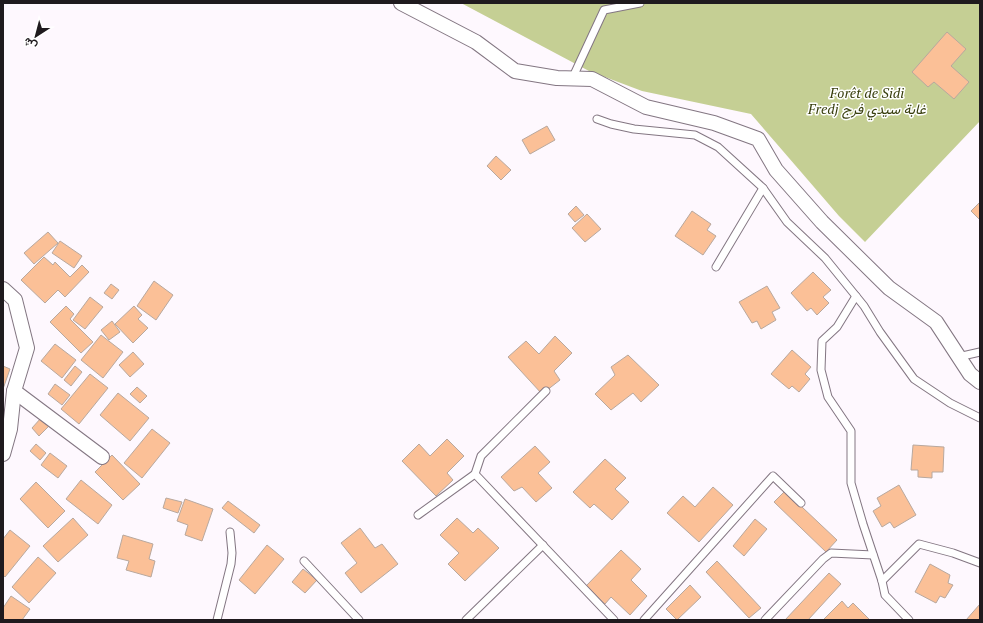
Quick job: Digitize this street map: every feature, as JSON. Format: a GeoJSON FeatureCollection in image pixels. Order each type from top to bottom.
{"type":"FeatureCollection","features":[{"type":"Feature","properties":{"kind":"street"},"geometry":{"type":"LineString","coordinates":[[401,3],[476,42],[515,70],[557,78],[592,79],[646,107],[714,123],[758,139],[776,170],[822,222],[889,288],[936,322],[958,358],[970,374],[980,382]]}},
{"type":"Feature","properties":{"kind":"street"},"geometry":{"type":"LineString","coordinates":[[3,289],[15,300],[28,348],[14,391],[3,454]]}},
{"type":"Feature","properties":{"kind":"street"},"geometry":{"type":"LineString","coordinates":[[14,391],[102,457]]}},
{"type":"Feature","properties":{"kind":"lane"},"geometry":{"type":"LineString","coordinates":[[572,79],[604,10],[640,3]]}},
{"type":"Feature","properties":{"kind":"lane"},"geometry":{"type":"LineString","coordinates":[[597,118],[610,124],[634,129],[695,135],[718,147],[762,188],[787,222],[825,258],[856,296],[914,379],[950,403],[980,418]]}},
{"type":"Feature","properties":{"kind":"lane"},"geometry":{"type":"LineString","coordinates":[[716,267],[762,188]]}},
{"type":"Feature","properties":{"kind":"lane"},"geometry":{"type":"LineString","coordinates":[[856,296],[837,327],[822,341],[821,370],[828,397],[851,431],[851,484],[882,581],[885,595],[909,620]]}},
{"type":"Feature","properties":{"kind":"lane"},"geometry":{"type":"LineString","coordinates":[[958,358],[980,352]]}},
{"type":"Feature","properties":{"kind":"lane"},"geometry":{"type":"LineString","coordinates":[[418,515],[475,474],[481,456],[546,391]]}},
{"type":"Feature","properties":{"kind":"lane"},"geometry":{"type":"LineString","coordinates":[[475,474],[614,620]]}},
{"type":"Feature","properties":{"kind":"lane"},"geometry":{"type":"LineString","coordinates":[[644,620],[773,476],[801,503]]}},
{"type":"Feature","properties":{"kind":"lane"},"geometry":{"type":"LineString","coordinates":[[217,620],[231,564],[232,553],[230,532]]}},
{"type":"Feature","properties":{"kind":"lane"},"geometry":{"type":"LineString","coordinates":[[882,581],[919,544],[953,553],[980,563]]}},
{"type":"Feature","properties":{"kind":"lane"},"geometry":{"type":"LineString","coordinates":[[466,620],[543,545]]}},
{"type":"Feature","properties":{"kind":"lane"},"geometry":{"type":"LineString","coordinates":[[765,620],[823,559],[831,553],[873,556]]}},
{"type":"Feature","properties":{"kind":"lane"},"geometry":{"type":"LineString","coordinates":[[304,561],[359,620]]}},
{"type":"Feature","properties":{"kind":"green space","name":"Forêt de Sidi Fredj غابة سيدي فرج"},"geometry":{"type":"Polygon","coordinates":[[[461,3],[980,3],[980,121],[865,242],[839,216],[751,114],[642,91],[589,71],[461,3]]]}},
{"type":"Feature","properties":{"kind":"building"},"geometry":{"type":"Polygon","coordinates":[[[947,32],[966,49],[951,66],[969,82],[954,99],[934,82],[928,87],[912,72],[947,32]]]}},
{"type":"Feature","properties":{"kind":"building"},"geometry":{"type":"Polygon","coordinates":[[[547,126],[555,140],[530,154],[522,140],[547,126]]]}},
{"type":"Feature","properties":{"kind":"building"},"geometry":{"type":"Polygon","coordinates":[[[496,156],[511,170],[501,180],[487,166],[496,156]]]}},
{"type":"Feature","properties":{"kind":"building"},"geometry":{"type":"Polygon","coordinates":[[[980,202],[980,220],[971,211],[980,202]]]}},
{"type":"Feature","properties":{"kind":"building"},"geometry":{"type":"Polygon","coordinates":[[[576,206],[584,215],[575,222],[568,214],[576,206]]]}},
{"type":"Feature","properties":{"kind":"building"},"geometry":{"type":"Polygon","coordinates":[[[692,211],[711,224],[707,230],[716,236],[703,255],[675,236],[692,211]]]}},
{"type":"Feature","properties":{"kind":"building"},"geometry":{"type":"Polygon","coordinates":[[[587,214],[601,229],[585,242],[572,228],[587,214]]]}},
{"type":"Feature","properties":{"kind":"building"},"geometry":{"type":"Polygon","coordinates":[[[48,232],[58,243],[34,264],[24,253],[48,232]]]}},
{"type":"Feature","properties":{"kind":"building"},"geometry":{"type":"Polygon","coordinates":[[[60,241],[82,256],[74,268],[52,253],[60,241]]]}},
{"type":"Feature","properties":{"kind":"building"},"geometry":{"type":"Polygon","coordinates":[[[44,257],[53,265],[55,262],[70,277],[82,265],[89,272],[65,297],[58,290],[45,303],[21,280],[44,257]]]}},
{"type":"Feature","properties":{"kind":"building"},"geometry":{"type":"Polygon","coordinates":[[[813,272],[831,290],[823,297],[829,303],[817,315],[811,308],[807,311],[791,293],[813,272]]]}},
{"type":"Feature","properties":{"kind":"building"},"geometry":{"type":"Polygon","coordinates":[[[154,281],[173,295],[156,320],[137,306],[154,281]]]}},
{"type":"Feature","properties":{"kind":"building"},"geometry":{"type":"Polygon","coordinates":[[[111,284],[119,290],[112,299],[104,293],[111,284]]]}},
{"type":"Feature","properties":{"kind":"building"},"geometry":{"type":"Polygon","coordinates":[[[767,286],[780,308],[772,312],[776,320],[761,329],[757,321],[752,323],[739,302],[767,286]]]}},
{"type":"Feature","properties":{"kind":"building"},"geometry":{"type":"Polygon","coordinates":[[[90,297],[103,307],[85,329],[73,320],[90,297]]]}},
{"type":"Feature","properties":{"kind":"building"},"geometry":{"type":"Polygon","coordinates":[[[66,306],[74,314],[70,319],[93,342],[81,353],[50,322],[66,306]]]}},
{"type":"Feature","properties":{"kind":"building"},"geometry":{"type":"Polygon","coordinates":[[[134,306],[142,315],[138,319],[148,328],[133,343],[115,324],[134,306]]]}},
{"type":"Feature","properties":{"kind":"building"},"geometry":{"type":"Polygon","coordinates":[[[112,321],[120,332],[109,340],[101,330],[112,321]]]}},
{"type":"Feature","properties":{"kind":"building"},"geometry":{"type":"Polygon","coordinates":[[[101,335],[123,352],[103,378],[81,360],[101,335]]]}},
{"type":"Feature","properties":{"kind":"building"},"geometry":{"type":"Polygon","coordinates":[[[555,336],[572,353],[554,371],[560,380],[542,394],[508,357],[526,341],[539,354],[555,336]]]}},
{"type":"Feature","properties":{"kind":"building"},"geometry":{"type":"Polygon","coordinates":[[[55,344],[76,360],[62,378],[41,361],[55,344]]]}},
{"type":"Feature","properties":{"kind":"building"},"geometry":{"type":"Polygon","coordinates":[[[792,350],[811,367],[805,374],[810,379],[799,392],[792,386],[789,389],[771,374],[792,350]]]}},
{"type":"Feature","properties":{"kind":"building"},"geometry":{"type":"Polygon","coordinates":[[[133,352],[144,364],[130,377],[119,365],[133,352]]]}},
{"type":"Feature","properties":{"kind":"building"},"geometry":{"type":"Polygon","coordinates":[[[628,355],[659,385],[641,402],[633,393],[611,410],[595,394],[615,375],[611,367],[628,355]]]}},
{"type":"Feature","properties":{"kind":"building"},"geometry":{"type":"Polygon","coordinates":[[[3,366],[10,369],[3,389],[3,366]]]}},
{"type":"Feature","properties":{"kind":"building"},"geometry":{"type":"Polygon","coordinates":[[[75,366],[82,372],[71,386],[64,380],[75,366]]]}},
{"type":"Feature","properties":{"kind":"building"},"geometry":{"type":"Polygon","coordinates":[[[90,374],[108,388],[79,424],[61,409],[90,374]]]}},
{"type":"Feature","properties":{"kind":"building"},"geometry":{"type":"Polygon","coordinates":[[[55,384],[70,395],[62,405],[48,394],[55,384]]]}},
{"type":"Feature","properties":{"kind":"building"},"geometry":{"type":"Polygon","coordinates":[[[137,387],[147,396],[140,403],[130,394],[137,387]]]}},
{"type":"Feature","properties":{"kind":"building"},"geometry":{"type":"Polygon","coordinates":[[[118,393],[149,418],[130,441],[100,415],[118,393]]]}},
{"type":"Feature","properties":{"kind":"building"},"geometry":{"type":"Polygon","coordinates":[[[41,418],[49,426],[39,436],[32,428],[41,418]]]}},
{"type":"Feature","properties":{"kind":"building"},"geometry":{"type":"Polygon","coordinates":[[[152,429],[170,443],[142,478],[124,463],[152,429]]]}},
{"type":"Feature","properties":{"kind":"building"},"geometry":{"type":"Polygon","coordinates":[[[447,439],[464,456],[447,473],[453,480],[436,496],[402,461],[419,444],[430,456],[447,439]]]}},
{"type":"Feature","properties":{"kind":"building"},"geometry":{"type":"Polygon","coordinates":[[[36,444],[46,453],[40,460],[30,451],[36,444]]]}},
{"type":"Feature","properties":{"kind":"building"},"geometry":{"type":"Polygon","coordinates":[[[913,445],[944,447],[943,472],[932,472],[932,478],[918,477],[918,470],[911,470],[913,445]]]}},
{"type":"Feature","properties":{"kind":"building"},"geometry":{"type":"Polygon","coordinates":[[[535,446],[550,462],[538,473],[552,488],[536,502],[522,487],[514,491],[501,477],[535,446]]]}},
{"type":"Feature","properties":{"kind":"building"},"geometry":{"type":"Polygon","coordinates":[[[50,453],[67,466],[58,478],[41,465],[50,453]]]}},
{"type":"Feature","properties":{"kind":"building"},"geometry":{"type":"Polygon","coordinates":[[[112,455],[140,484],[123,500],[95,472],[112,455]]]}},
{"type":"Feature","properties":{"kind":"building"},"geometry":{"type":"Polygon","coordinates":[[[605,459],[626,478],[615,489],[629,502],[612,520],[594,504],[590,508],[573,492],[605,459]]]}},
{"type":"Feature","properties":{"kind":"building"},"geometry":{"type":"Polygon","coordinates":[[[81,480],[112,505],[98,524],[66,499],[81,480]]]}},
{"type":"Feature","properties":{"kind":"building"},"geometry":{"type":"Polygon","coordinates":[[[36,482],[65,511],[48,528],[20,499],[36,482]]]}},
{"type":"Feature","properties":{"kind":"building"},"geometry":{"type":"Polygon","coordinates":[[[899,485],[916,515],[894,528],[890,522],[882,527],[873,511],[881,506],[877,498],[899,485]]]}},
{"type":"Feature","properties":{"kind":"building"},"geometry":{"type":"Polygon","coordinates":[[[713,487],[733,505],[699,542],[667,513],[683,496],[695,507],[713,487]]]}},
{"type":"Feature","properties":{"kind":"building"},"geometry":{"type":"Polygon","coordinates":[[[785,491],[837,540],[826,552],[774,502],[785,491]]]}},
{"type":"Feature","properties":{"kind":"building"},"geometry":{"type":"Polygon","coordinates":[[[166,498],[182,502],[178,513],[163,508],[166,498]]]}},
{"type":"Feature","properties":{"kind":"building"},"geometry":{"type":"Polygon","coordinates":[[[185,499],[213,509],[202,541],[185,535],[188,525],[177,521],[185,499]]]}},
{"type":"Feature","properties":{"kind":"building"},"geometry":{"type":"Polygon","coordinates":[[[228,501],[260,525],[254,533],[222,508],[228,501]]]}},
{"type":"Feature","properties":{"kind":"building"},"geometry":{"type":"Polygon","coordinates":[[[73,518],[88,535],[58,562],[43,546],[73,518]]]}},
{"type":"Feature","properties":{"kind":"building"},"geometry":{"type":"Polygon","coordinates":[[[457,518],[473,533],[478,528],[499,548],[465,581],[448,564],[459,553],[440,535],[457,518]]]}},
{"type":"Feature","properties":{"kind":"building"},"geometry":{"type":"Polygon","coordinates":[[[755,519],[767,529],[744,556],[733,546],[755,519]]]}},
{"type":"Feature","properties":{"kind":"building"},"geometry":{"type":"Polygon","coordinates":[[[360,528],[375,548],[382,544],[398,564],[361,593],[345,573],[357,563],[341,543],[360,528]]]}},
{"type":"Feature","properties":{"kind":"building"},"geometry":{"type":"Polygon","coordinates":[[[10,530],[30,546],[5,577],[3,575],[3,539],[10,530]]]}},
{"type":"Feature","properties":{"kind":"building"},"geometry":{"type":"Polygon","coordinates":[[[123,535],[153,544],[149,559],[155,561],[151,577],[126,570],[129,561],[117,558],[123,535]]]}},
{"type":"Feature","properties":{"kind":"building"},"geometry":{"type":"Polygon","coordinates":[[[267,545],[284,559],[255,594],[239,580],[267,545]]]}},
{"type":"Feature","properties":{"kind":"building"},"geometry":{"type":"Polygon","coordinates":[[[621,550],[641,569],[631,580],[647,596],[630,615],[611,597],[605,604],[586,586],[621,550]]]}},
{"type":"Feature","properties":{"kind":"building"},"geometry":{"type":"Polygon","coordinates":[[[38,557],[56,573],[29,603],[12,587],[38,557]]]}},
{"type":"Feature","properties":{"kind":"building"},"geometry":{"type":"Polygon","coordinates":[[[717,561],[761,608],[749,618],[706,572],[717,561]]]}},
{"type":"Feature","properties":{"kind":"building"},"geometry":{"type":"Polygon","coordinates":[[[930,564],[950,575],[948,583],[953,585],[945,598],[940,596],[936,603],[915,592],[930,564]]]}},
{"type":"Feature","properties":{"kind":"building"},"geometry":{"type":"Polygon","coordinates":[[[303,569],[317,580],[305,593],[292,582],[303,569]]]}},
{"type":"Feature","properties":{"kind":"building"},"geometry":{"type":"Polygon","coordinates":[[[829,573],[841,584],[808,620],[785,620],[829,573]]]}},
{"type":"Feature","properties":{"kind":"building"},"geometry":{"type":"Polygon","coordinates":[[[690,585],[701,597],[677,620],[666,609],[690,585]]]}},
{"type":"Feature","properties":{"kind":"building"},"geometry":{"type":"Polygon","coordinates":[[[11,596],[30,609],[22,620],[3,620],[3,608],[11,596]]]}},
{"type":"Feature","properties":{"kind":"building"},"geometry":{"type":"Polygon","coordinates":[[[842,601],[848,608],[853,603],[870,620],[823,620],[842,601]]]}},
{"type":"Feature","properties":{"kind":"building"},"geometry":{"type":"Polygon","coordinates":[[[980,604],[980,620],[966,620],[980,604]]]}}]}
